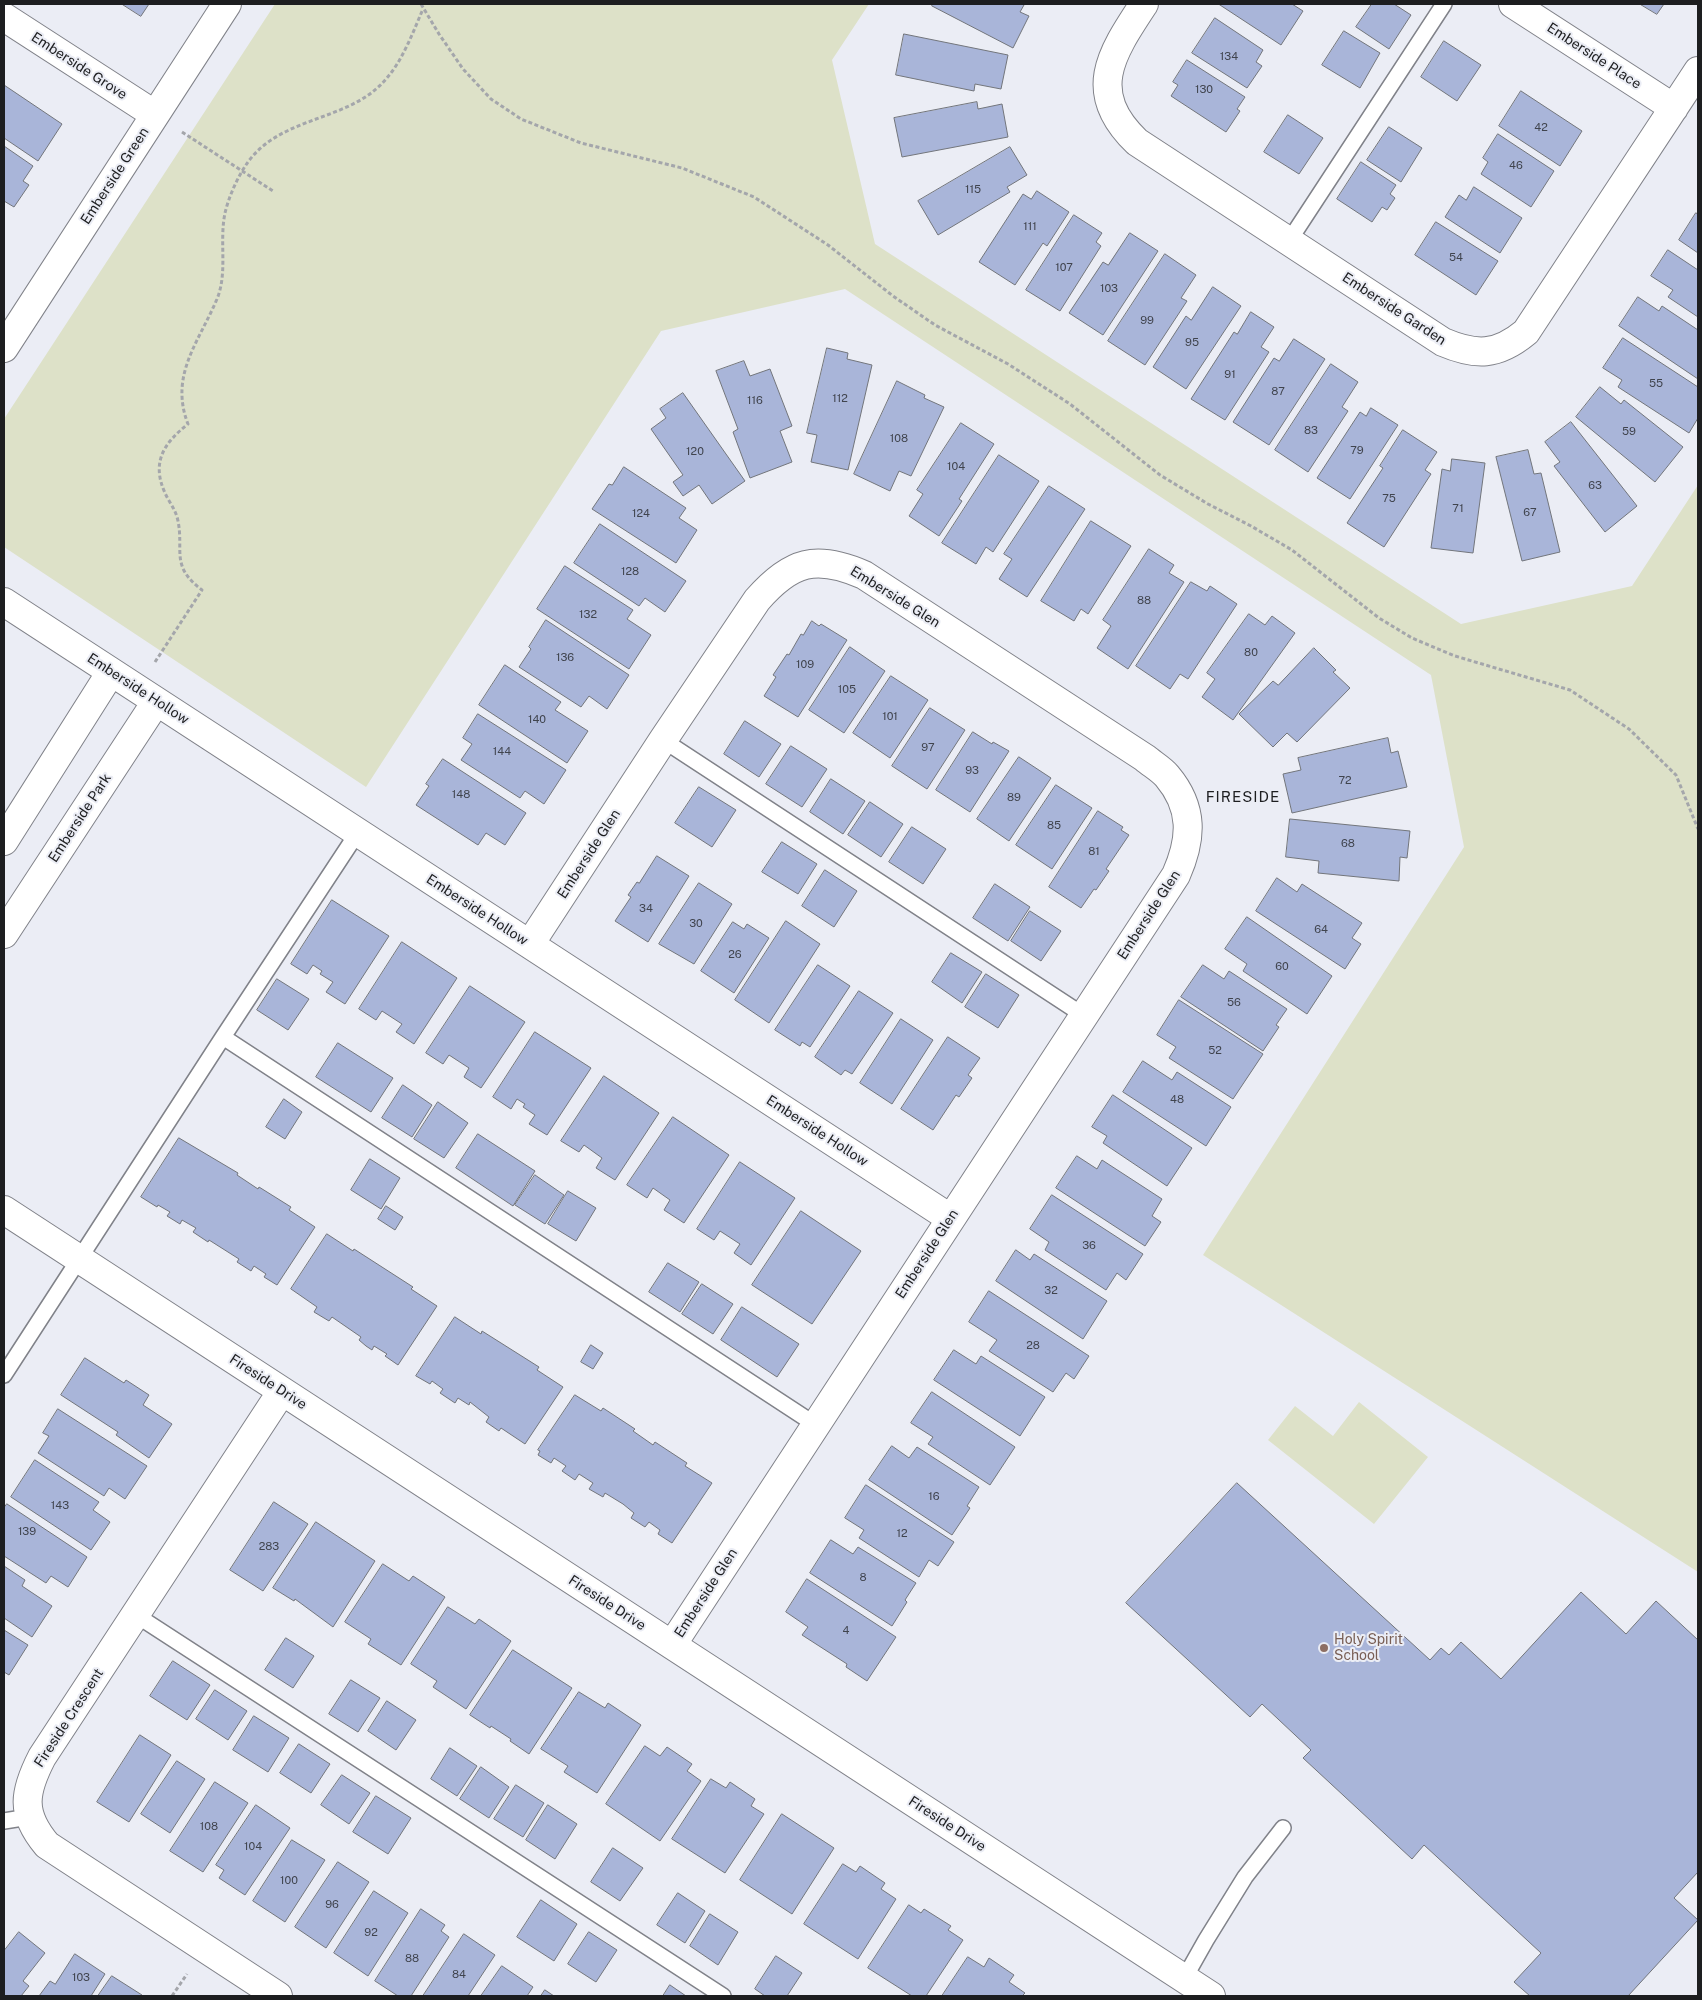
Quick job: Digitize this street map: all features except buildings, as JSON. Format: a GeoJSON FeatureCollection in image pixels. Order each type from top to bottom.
{"type":"FeatureCollection","features":[{"type":"Feature","properties":{"kind":"street","name":"Emberside Green"},"geometry":{"type":"LineString","coordinates":[[4,348],[226,4]]}},
{"type":"Feature","properties":{"kind":"street","name":"Emberside Garden"},"geometry":{"type":"LineString","coordinates":[[1144,4],[1121,39],[1112,57],[1108,77],[1112,110],[1121,127],[1137,142],[1443,342],[1462,350],[1481,353],[1500,349],[1513,343],[1526,332],[1698,71]]}},
{"type":"Feature","properties":{"kind":"street","name":"Emberside Place"},"geometry":{"type":"LineString","coordinates":[[1513,4],[1674,108]]}},
{"type":"Feature","properties":{"kind":"street","name":"Emberside Grove"},"geometry":{"type":"LineString","coordinates":[[4,17],[154,114]]}},
{"type":"Feature","properties":{"kind":"street","name":"Emberside Glen"},"geometry":{"type":"LineString","coordinates":[[530,944],[757,600],[772,582],[788,571],[805,564],[825,563],[843,566],[864,575],[1137,753],[1166,775],[1179,794],[1187,812],[1188,840],[1176,875],[672,1645]]}},
{"type":"Feature","properties":{"kind":"street","name":"Emberside Hollow"},"geometry":{"type":"LineString","coordinates":[[4,602],[950,1218]]}},
{"type":"Feature","properties":{"kind":"street"},"geometry":{"type":"LineString","coordinates":[[4,841],[111,672]]}},
{"type":"Feature","properties":{"kind":"street","name":"Emberside Park"},"geometry":{"type":"LineString","coordinates":[[4,934],[147,695]]}},
{"type":"Feature","properties":{"kind":"street","name":"Fireside Drive"},"geometry":{"type":"LineString","coordinates":[[4,1210],[672,1645],[1179,1988],[1211,1996]]}},
{"type":"Feature","properties":{"kind":"street","name":"Fireside Crescent"},"geometry":{"type":"LineString","coordinates":[[278,1996],[47,1845],[36,1832],[16,1819],[27,1802],[29,1789],[42,1757],[282,1391]]}},
{"type":"Feature","properties":{"kind":"lane"},"geometry":{"type":"LineString","coordinates":[[1289,242],[1444,4]]}},
{"type":"Feature","properties":{"kind":"lane"},"geometry":{"type":"LineString","coordinates":[[663,740],[1083,1016]]}},
{"type":"Feature","properties":{"kind":"lane"},"geometry":{"type":"LineString","coordinates":[[4,1375],[358,832]]}},
{"type":"Feature","properties":{"kind":"lane"},"geometry":{"type":"LineString","coordinates":[[223,1037],[816,1425]]}},
{"type":"Feature","properties":{"kind":"lane"},"geometry":{"type":"LineString","coordinates":[[136,1615],[722,1996]]}},
{"type":"Feature","properties":{"kind":"lane"},"geometry":{"type":"LineString","coordinates":[[1179,1988],[1245,1877],[1283,1828]]}},
{"type":"Feature","properties":{"kind":"path"},"geometry":{"type":"LineString","coordinates":[[421,4],[438,34],[463,69],[491,98],[521,119],[581,143],[682,168],[754,197],[828,245],[893,296],[935,325],[1008,364],[1070,404],[1160,475],[1208,504],[1292,550],[1379,618],[1395,628],[1412,638],[1455,656],[1570,690],[1629,729],[1676,775],[1698,830]]}},
{"type":"Feature","properties":{"kind":"path"},"geometry":{"type":"LineString","coordinates":[[147,695],[202,590],[188,578],[183,569],[180,558],[178,522],[159,479],[159,468],[161,456],[166,446],[188,424],[182,399],[182,381],[191,351],[219,294],[223,274],[225,213],[242,171],[261,148],[293,127],[360,100],[386,79],[396,64],[424,8]]}},
{"type":"Feature","properties":{"kind":"path"},"geometry":{"type":"LineString","coordinates":[[154,114],[273,191]]}},
{"type":"Feature","properties":{"kind":"green space"},"geometry":{"type":"Polygon","coordinates":[[[275,4],[869,4],[832,60],[875,244],[1461,624],[1632,586],[1698,485],[1698,1572],[1203,1255],[1464,847],[1431,675],[845,289],[661,331],[366,787],[4,547],[4,419],[275,4]]]}},
{"type":"Feature","properties":{"kind":"green space"},"geometry":{"type":"Polygon","coordinates":[[[1359,1402],[1428,1457],[1374,1524],[1268,1440],[1295,1406],[1333,1436],[1359,1402]]]}},
{"type":"Feature","properties":{"kind":"place","name":"Holy Spirit School"},"geometry":{"type":"Point","coordinates":[1324,1648]}},
{"type":"Feature","properties":{"kind":"district","name":"FIRESIDE"},"geometry":{"type":"Point","coordinates":[1243,797]}}]}
